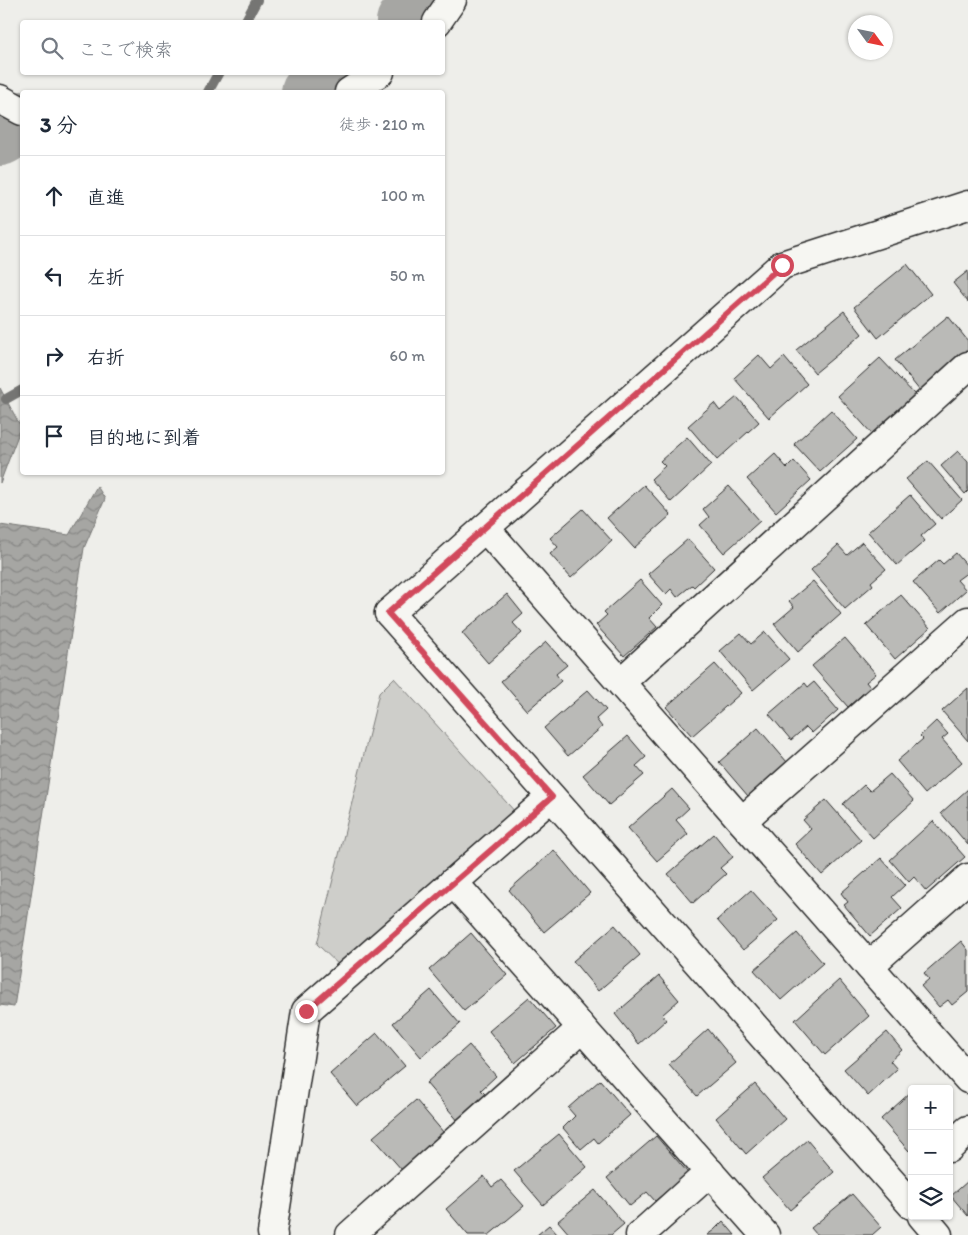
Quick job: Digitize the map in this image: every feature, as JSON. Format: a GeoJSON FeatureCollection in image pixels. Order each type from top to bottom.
{"type":"FeatureCollection","features":[{"type":"Feature","properties":{"kind":"street"},"geometry":{"type":"LineString","coordinates":[[438,20],[452,0]]}},
{"type":"Feature","properties":{"kind":"street"},"geometry":{"type":"LineString","coordinates":[[352,90],[375,75]]}},
{"type":"Feature","properties":{"kind":"street"},"geometry":{"type":"LineString","coordinates":[[0,99],[20,110]]}},
{"type":"Feature","properties":{"kind":"street"},"geometry":{"type":"LineString","coordinates":[[908,1194],[388,613],[782,265],[968,205]]}},
{"type":"Feature","properties":{"kind":"street"},"geometry":{"type":"LineString","coordinates":[[621,682],[968,366]]}},
{"type":"Feature","properties":{"kind":"street"},"geometry":{"type":"LineString","coordinates":[[485,528],[968,1078]]}},
{"type":"Feature","properties":{"kind":"street"},"geometry":{"type":"LineString","coordinates":[[742,821],[968,621]]}},
{"type":"Feature","properties":{"kind":"street"},"geometry":{"type":"LineString","coordinates":[[273,1235],[306,1011],[552,797]]}},
{"type":"Feature","properties":{"kind":"street"},"geometry":{"type":"LineString","coordinates":[[869,966],[968,878]]}},
{"type":"Feature","properties":{"kind":"street"},"geometry":{"type":"LineString","coordinates":[[453,882],[765,1235]]}},
{"type":"Feature","properties":{"kind":"street"},"geometry":{"type":"LineString","coordinates":[[350,1235],[582,1028]]}},
{"type":"Feature","properties":{"kind":"street"},"geometry":{"type":"LineString","coordinates":[[953,1144],[968,1130]]}},
{"type":"Feature","properties":{"kind":"street"},"geometry":{"type":"LineString","coordinates":[[640,1235],[710,1172]]}},
{"type":"Feature","properties":{"kind":"street"},"geometry":{"type":"LineString","coordinates":[[925,1220],[938,1235]]}},
{"type":"Feature","properties":{"kind":"shaded area"},"geometry":{"type":"Polygon","coordinates":[[[394,678],[517,814],[344,970],[317,944],[379,693],[394,678]]]}},
{"type":"Feature","properties":{"kind":"water"},"geometry":{"type":"Polygon","coordinates":[[[0,388],[20,425],[20,430],[0,483],[0,388]]]}},
{"type":"Feature","properties":{"kind":"water"},"geometry":{"type":"Polygon","coordinates":[[[97,486],[105,499],[84,548],[14,1007],[0,1005],[0,525],[69,535],[97,486]]]}},
{"type":"Feature","properties":{"kind":"building"},"geometry":{"type":"Polygon","coordinates":[[[907,264],[931,294],[878,338],[854,307],[907,264]]]}},
{"type":"Feature","properties":{"kind":"building"},"geometry":{"type":"Polygon","coordinates":[[[968,271],[968,302],[953,283],[968,271]]]}},
{"type":"Feature","properties":{"kind":"building"},"geometry":{"type":"Polygon","coordinates":[[[844,311],[862,334],[815,373],[796,350],[844,311]]]}},
{"type":"Feature","properties":{"kind":"building"},"geometry":{"type":"Polygon","coordinates":[[[948,316],[968,341],[968,351],[920,391],[895,360],[948,316]]]}},
{"type":"Feature","properties":{"kind":"building"},"geometry":{"type":"Polygon","coordinates":[[[759,355],[771,369],[784,357],[807,384],[769,418],[734,378],[759,355]]]}},
{"type":"Feature","properties":{"kind":"building"},"geometry":{"type":"Polygon","coordinates":[[[880,358],[916,396],[873,435],[838,396],[880,358]]]}},
{"type":"Feature","properties":{"kind":"building"},"geometry":{"type":"Polygon","coordinates":[[[737,397],[759,422],[717,460],[688,426],[714,403],[720,411],[737,397]]]}},
{"type":"Feature","properties":{"kind":"building"},"geometry":{"type":"Polygon","coordinates":[[[831,410],[857,439],[820,472],[794,444],[831,410]]]}},
{"type":"Feature","properties":{"kind":"building"},"geometry":{"type":"Polygon","coordinates":[[[687,437],[711,465],[671,502],[651,479],[665,466],[660,461],[687,437]]]}},
{"type":"Feature","properties":{"kind":"building"},"geometry":{"type":"Polygon","coordinates":[[[958,451],[968,462],[968,491],[965,494],[941,466],[958,451]]]}},
{"type":"Feature","properties":{"kind":"building"},"geometry":{"type":"Polygon","coordinates":[[[775,454],[787,468],[794,461],[811,480],[776,512],[747,479],[775,454]]]}},
{"type":"Feature","properties":{"kind":"building"},"geometry":{"type":"Polygon","coordinates":[[[928,461],[962,500],[941,519],[906,479],[928,461]]]}},
{"type":"Feature","properties":{"kind":"building"},"geometry":{"type":"Polygon","coordinates":[[[644,485],[671,515],[634,548],[607,518],[644,485]]]}},
{"type":"Feature","properties":{"kind":"building"},"geometry":{"type":"Polygon","coordinates":[[[729,486],[760,521],[724,553],[700,525],[709,517],[703,509],[729,486]]]}},
{"type":"Feature","properties":{"kind":"building"},"geometry":{"type":"Polygon","coordinates":[[[910,495],[935,524],[921,536],[925,541],[897,565],[868,532],[910,495]]]}},
{"type":"Feature","properties":{"kind":"building"},"geometry":{"type":"Polygon","coordinates":[[[583,509],[612,541],[571,578],[550,554],[558,547],[550,538],[583,509]]]}},
{"type":"Feature","properties":{"kind":"building"},"geometry":{"type":"Polygon","coordinates":[[[688,539],[714,568],[694,587],[692,585],[677,597],[671,589],[666,594],[648,574],[688,539]]]}},
{"type":"Feature","properties":{"kind":"building"},"geometry":{"type":"Polygon","coordinates":[[[862,542],[886,569],[871,582],[873,585],[845,609],[811,570],[838,545],[847,555],[862,542]]]}},
{"type":"Feature","properties":{"kind":"building"},"geometry":{"type":"Polygon","coordinates":[[[956,553],[968,567],[968,572],[957,580],[966,590],[940,613],[913,582],[939,560],[943,564],[956,553]]]}},
{"type":"Feature","properties":{"kind":"building"},"geometry":{"type":"Polygon","coordinates":[[[640,580],[662,605],[649,618],[657,627],[624,656],[596,625],[607,615],[604,612],[640,580]]]}},
{"type":"Feature","properties":{"kind":"building"},"geometry":{"type":"Polygon","coordinates":[[[813,581],[841,614],[798,652],[774,624],[794,607],[789,601],[813,581]]]}},
{"type":"Feature","properties":{"kind":"building"},"geometry":{"type":"Polygon","coordinates":[[[507,594],[523,614],[513,623],[522,633],[488,663],[462,633],[507,594]]]}},
{"type":"Feature","properties":{"kind":"building"},"geometry":{"type":"Polygon","coordinates":[[[901,595],[930,628],[895,659],[866,625],[901,595]]]}},
{"type":"Feature","properties":{"kind":"building"},"geometry":{"type":"Polygon","coordinates":[[[765,632],[789,659],[753,690],[720,651],[741,633],[751,644],[765,632]]]}},
{"type":"Feature","properties":{"kind":"building"},"geometry":{"type":"Polygon","coordinates":[[[845,638],[876,674],[866,682],[870,687],[848,707],[812,666],[845,638]]]}},
{"type":"Feature","properties":{"kind":"building"},"geometry":{"type":"Polygon","coordinates":[[[546,642],[567,665],[556,674],[561,681],[527,711],[501,681],[546,642]]]}},
{"type":"Feature","properties":{"kind":"building"},"geometry":{"type":"Polygon","coordinates":[[[715,664],[741,693],[692,736],[666,707],[715,664]]]}},
{"type":"Feature","properties":{"kind":"building"},"geometry":{"type":"Polygon","coordinates":[[[814,682],[838,710],[812,733],[806,727],[791,740],[769,714],[805,683],[808,687],[814,682]]]}},
{"type":"Feature","properties":{"kind":"building"},"geometry":{"type":"Polygon","coordinates":[[[968,688],[968,741],[942,711],[968,688]]]}},
{"type":"Feature","properties":{"kind":"building"},"geometry":{"type":"Polygon","coordinates":[[[588,690],[606,710],[596,719],[602,727],[568,756],[544,728],[588,690]]]}},
{"type":"Feature","properties":{"kind":"building"},"geometry":{"type":"Polygon","coordinates":[[[936,721],[948,734],[942,739],[962,762],[925,794],[897,761],[923,739],[920,736],[936,721]]]}},
{"type":"Feature","properties":{"kind":"building"},"geometry":{"type":"Polygon","coordinates":[[[758,728],[787,762],[748,796],[719,762],[758,728]]]}},
{"type":"Feature","properties":{"kind":"building"},"geometry":{"type":"Polygon","coordinates":[[[628,736],[646,757],[636,766],[644,775],[609,805],[583,775],[628,736]]]}},
{"type":"Feature","properties":{"kind":"building"},"geometry":{"type":"Polygon","coordinates":[[[890,774],[914,801],[873,838],[843,804],[864,785],[870,791],[890,774]]]}},
{"type":"Feature","properties":{"kind":"building"},"geometry":{"type":"Polygon","coordinates":[[[672,789],[689,808],[676,820],[688,834],[657,861],[628,828],[672,789]]]}},
{"type":"Feature","properties":{"kind":"building"},"geometry":{"type":"Polygon","coordinates":[[[968,789],[968,845],[941,813],[968,789]]]}},
{"type":"Feature","properties":{"kind":"building"},"geometry":{"type":"Polygon","coordinates":[[[826,800],[861,840],[822,875],[795,844],[811,829],[803,820],[826,800]]]}},
{"type":"Feature","properties":{"kind":"building"},"geometry":{"type":"Polygon","coordinates":[[[933,821],[965,857],[926,891],[914,877],[909,882],[890,860],[933,821]]]}},
{"type":"Feature","properties":{"kind":"building"},"geometry":{"type":"Polygon","coordinates":[[[714,834],[733,857],[720,868],[726,874],[693,903],[668,874],[714,834]]]}},
{"type":"Feature","properties":{"kind":"building"},"geometry":{"type":"Polygon","coordinates":[[[554,850],[590,893],[544,932],[509,890],[554,850]]]}},
{"type":"Feature","properties":{"kind":"building"},"geometry":{"type":"Polygon","coordinates":[[[881,858],[905,885],[892,897],[902,908],[870,936],[844,905],[848,902],[841,893],[881,858]]]}},
{"type":"Feature","properties":{"kind":"building"},"geometry":{"type":"Polygon","coordinates":[[[751,890],[778,920],[743,950],[717,920],[751,890]]]}},
{"type":"Feature","properties":{"kind":"building"},"geometry":{"type":"Polygon","coordinates":[[[615,925],[640,955],[598,991],[573,961],[615,925]]]}},
{"type":"Feature","properties":{"kind":"building"},"geometry":{"type":"Polygon","coordinates":[[[471,933],[507,975],[464,1011],[429,970],[471,933]]]}},
{"type":"Feature","properties":{"kind":"building"},"geometry":{"type":"Polygon","coordinates":[[[797,933],[823,963],[781,1000],[754,970],[797,933]]]}},
{"type":"Feature","properties":{"kind":"building"},"geometry":{"type":"Polygon","coordinates":[[[961,941],[968,950],[968,992],[952,1005],[948,1000],[939,1007],[921,986],[929,979],[924,973],[961,941]]]}},
{"type":"Feature","properties":{"kind":"building"},"geometry":{"type":"Polygon","coordinates":[[[659,976],[679,1000],[662,1015],[666,1020],[639,1044],[615,1014],[659,976]]]}},
{"type":"Feature","properties":{"kind":"building"},"geometry":{"type":"Polygon","coordinates":[[[839,980],[869,1016],[825,1055],[795,1020],[839,980]]]}},
{"type":"Feature","properties":{"kind":"building"},"geometry":{"type":"Polygon","coordinates":[[[431,990],[460,1024],[421,1057],[393,1023],[431,990]]]}},
{"type":"Feature","properties":{"kind":"building"},"geometry":{"type":"Polygon","coordinates":[[[529,997],[556,1028],[515,1063],[489,1031],[529,997]]]}},
{"type":"Feature","properties":{"kind":"building"},"geometry":{"type":"Polygon","coordinates":[[[708,1029],[736,1063],[697,1096],[669,1064],[708,1029]]]}},
{"type":"Feature","properties":{"kind":"building"},"geometry":{"type":"Polygon","coordinates":[[[887,1032],[902,1050],[890,1061],[897,1069],[868,1096],[844,1069],[887,1032]]]}},
{"type":"Feature","properties":{"kind":"building"},"geometry":{"type":"Polygon","coordinates":[[[377,1033],[405,1066],[357,1106],[330,1074],[377,1033]]]}},
{"type":"Feature","properties":{"kind":"building"},"geometry":{"type":"Polygon","coordinates":[[[469,1045],[496,1076],[481,1090],[488,1097],[459,1122],[426,1083],[469,1045]]]}},
{"type":"Feature","properties":{"kind":"building"},"geometry":{"type":"Polygon","coordinates":[[[600,1080],[630,1115],[598,1143],[594,1138],[581,1149],[563,1128],[575,1116],[568,1108],[600,1080]]]}},
{"type":"Feature","properties":{"kind":"building"},"geometry":{"type":"Polygon","coordinates":[[[755,1084],[785,1119],[746,1154],[716,1118],[755,1084]]]}},
{"type":"Feature","properties":{"kind":"building"},"geometry":{"type":"Polygon","coordinates":[[[908,1095],[908,1150],[881,1119],[908,1095]]]}},
{"type":"Feature","properties":{"kind":"building"},"geometry":{"type":"Polygon","coordinates":[[[416,1100],[444,1133],[402,1170],[373,1137],[416,1100]]]}},
{"type":"Feature","properties":{"kind":"building"},"geometry":{"type":"Polygon","coordinates":[[[559,1134],[587,1167],[543,1205],[514,1171],[559,1134]]]}},
{"type":"Feature","properties":{"kind":"building"},"geometry":{"type":"Polygon","coordinates":[[[656,1136],[688,1173],[655,1201],[647,1192],[630,1206],[607,1178],[656,1136]]]}},
{"type":"Feature","properties":{"kind":"building"},"geometry":{"type":"Polygon","coordinates":[[[807,1140],[834,1172],[790,1210],[762,1178],[807,1140]]]}},
{"type":"Feature","properties":{"kind":"building"},"geometry":{"type":"Polygon","coordinates":[[[484,1176],[492,1187],[501,1180],[524,1206],[489,1235],[468,1235],[446,1209],[484,1176]]]}},
{"type":"Feature","properties":{"kind":"building"},"geometry":{"type":"Polygon","coordinates":[[[968,1181],[968,1216],[953,1198],[953,1194],[968,1181]]]}},
{"type":"Feature","properties":{"kind":"building"},"geometry":{"type":"Polygon","coordinates":[[[595,1190],[624,1224],[611,1235],[570,1235],[558,1221],[595,1190]]]}},
{"type":"Feature","properties":{"kind":"building"},"geometry":{"type":"Polygon","coordinates":[[[852,1194],[881,1227],[872,1235],[817,1235],[811,1228],[852,1194]]]}},
{"type":"Feature","properties":{"kind":"building"},"geometry":{"type":"Polygon","coordinates":[[[723,1221],[735,1235],[707,1235],[714,1230],[723,1221]]]}},
{"type":"Feature","properties":{"kind":"building"},"geometry":{"type":"Polygon","coordinates":[[[549,1225],[558,1235],[537,1235],[549,1225]]]}},
{"type":"Feature","properties":{"kind":"waterway"},"geometry":{"type":"LineString","coordinates":[[246,20],[257,0]]}},
{"type":"Feature","properties":{"kind":"waterway"},"geometry":{"type":"LineString","coordinates":[[410,20],[414,17],[424,0]]}},
{"type":"Feature","properties":{"kind":"waterway"},"geometry":{"type":"LineString","coordinates":[[209,90],[217,75]]}},
{"type":"Feature","properties":{"kind":"waterway"},"geometry":{"type":"LineString","coordinates":[[316,90],[340,75]]}},
{"type":"Feature","properties":{"kind":"waterway"},"geometry":{"type":"LineString","coordinates":[[0,135],[20,123]]}},
{"type":"Feature","properties":{"kind":"waterway"},"geometry":{"type":"LineString","coordinates":[[6,399],[20,391]]}},
{"type":"Feature","properties":{"kind":"route"},"geometry":{"type":"LineString","coordinates":[[306,1011],[552,797],[388,613],[782,265]]}}]}
